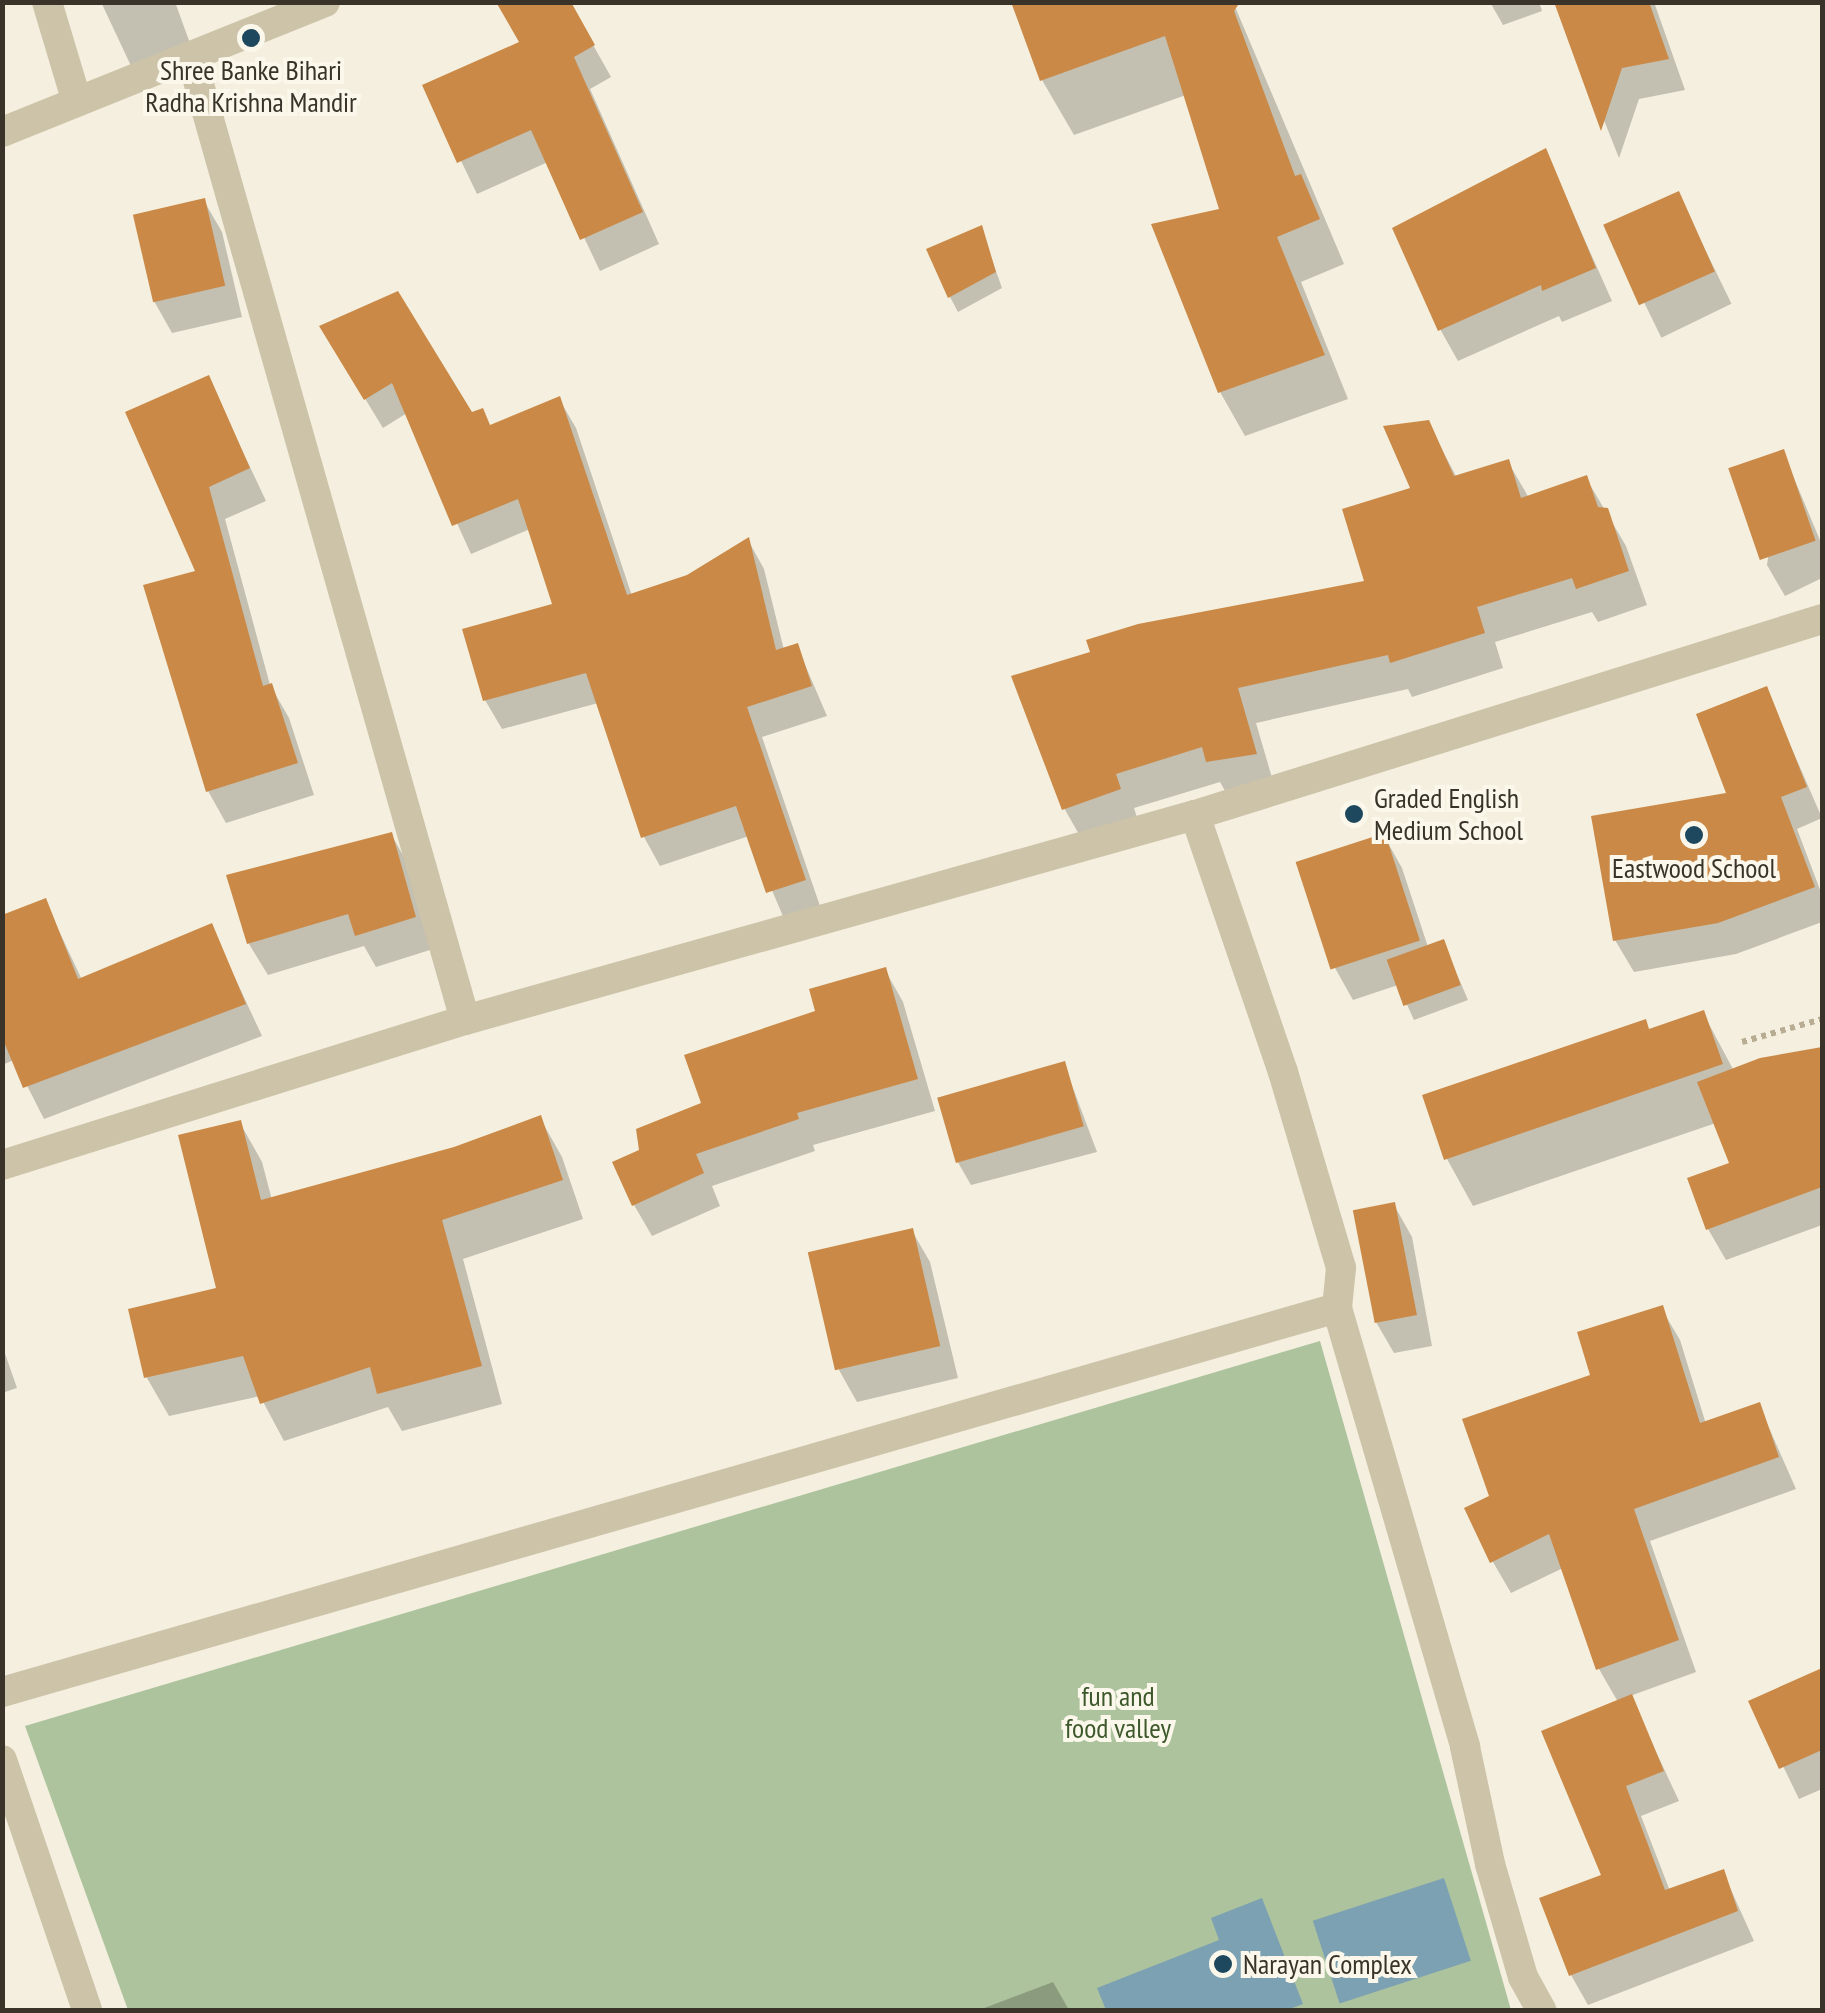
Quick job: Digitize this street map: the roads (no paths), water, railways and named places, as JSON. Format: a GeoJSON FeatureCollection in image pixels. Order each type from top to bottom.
{"type":"FeatureCollection","features":[{"type":"Feature","properties":{"kind":"street"},"geometry":{"type":"LineString","coordinates":[[47,2],[77,102]]}},
{"type":"Feature","properties":{"kind":"street"},"geometry":{"type":"LineString","coordinates":[[2,132],[326,2]]}},
{"type":"Feature","properties":{"kind":"street"},"geometry":{"type":"LineString","coordinates":[[191,56],[465,1020]]}},
{"type":"Feature","properties":{"kind":"street"},"geometry":{"type":"LineString","coordinates":[[2,1165],[465,1020],[1195,815],[1822,618]]}},
{"type":"Feature","properties":{"kind":"street"},"geometry":{"type":"LineString","coordinates":[[1195,815],[1283,1072],[1341,1268],[1337,1308],[1465,1748],[1496,1883],[1523,1977],[1540,2010]]}},
{"type":"Feature","properties":{"kind":"street"},"geometry":{"type":"LineString","coordinates":[[2,1692],[1337,1308]]}},
{"type":"Feature","properties":{"kind":"street"},"geometry":{"type":"LineString","coordinates":[[2,1760],[86,2010]]}},
{"type":"Feature","properties":{"kind":"water"},"geometry":{"type":"Polygon","coordinates":[[[1444,1878],[1471,1961],[1340,2003],[1313,1921],[1444,1878]]]}},
{"type":"Feature","properties":{"kind":"water","name":"Narayan Complex"},"geometry":{"type":"Polygon","coordinates":[[[1262,1898],[1303,2004],[1287,2010],[1106,2010],[1097,1988],[1219,1940],[1211,1918],[1262,1898]]]}},
{"type":"Feature","properties":{"kind":"place","name":"Shree Banke Bihari Radha Krishna Mandir"},"geometry":{"type":"Point","coordinates":[251,38]}},
{"type":"Feature","properties":{"kind":"place","name":"Graded English Medium School"},"geometry":{"type":"Point","coordinates":[1354,814]}},
{"type":"Feature","properties":{"kind":"place","name":"Eastwood School"},"geometry":{"type":"Point","coordinates":[1694,835]}},
{"type":"Feature","properties":{"kind":"place","name":"Narayan Complex"},"geometry":{"type":"Point","coordinates":[1223,1964]}},
{"type":"Feature","properties":{"kind":"park label","name":"fun and food valley"},"geometry":{"type":"Point","coordinates":[1118,1712]}}]}
